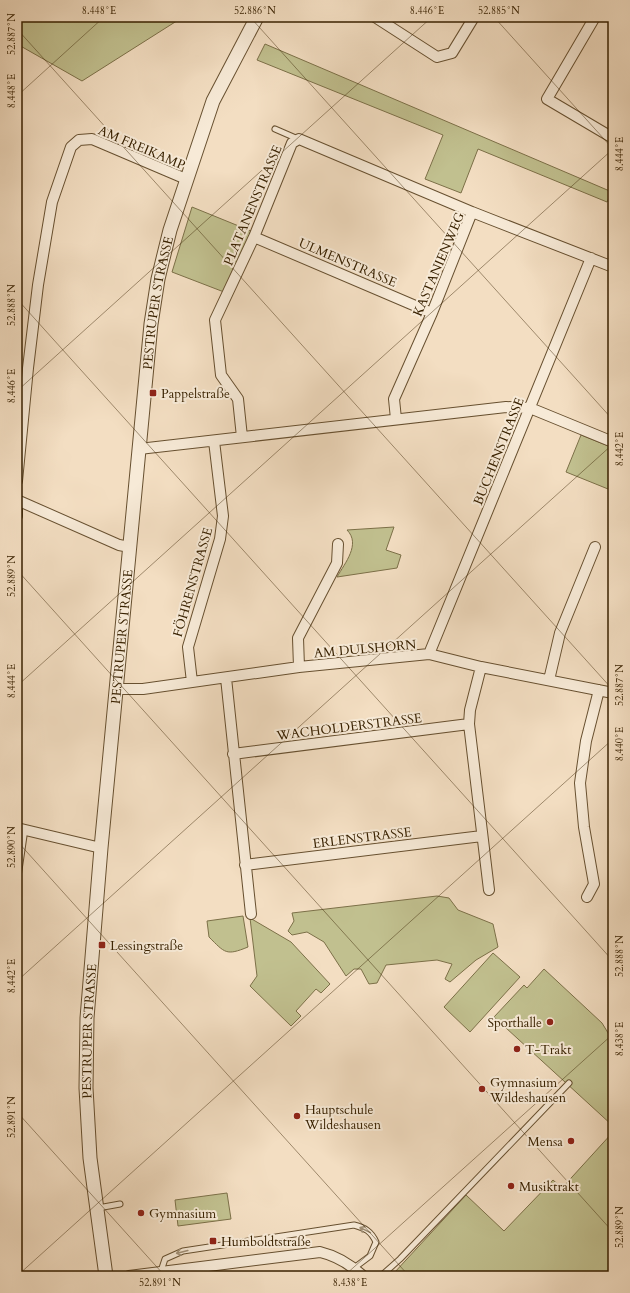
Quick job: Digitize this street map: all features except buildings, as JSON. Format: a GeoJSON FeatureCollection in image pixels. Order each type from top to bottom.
{"type":"FeatureCollection","features":[{"type":"Feature","properties":{"kind":"street","name":"PESTRUPER STRASSE"},"geometry":{"type":"LineString","coordinates":[[106,1276],[90,1158],[86,1088],[89,990],[150,324],[158,279],[170,230],[213,101],[257,17]]}},
{"type":"Feature","properties":{"kind":"street"},"geometry":{"type":"LineString","coordinates":[[376,17],[437,57],[452,53],[474,17]]}},
{"type":"Feature","properties":{"kind":"street"},"geometry":{"type":"LineString","coordinates":[[595,17],[546,99],[613,138]]}},
{"type":"Feature","properties":{"kind":"street","name":"AM FREIKAMP"},"geometry":{"type":"LineString","coordinates":[[17,482],[28,368],[39,278],[52,202],[71,147],[78,140],[92,139],[186,179]]}},
{"type":"Feature","properties":{"kind":"street","name":"PLATANENSTRASSE"},"geometry":{"type":"LineString","coordinates":[[242,437],[238,400],[221,375],[215,320],[254,237],[292,143],[299,139],[472,212]]}},
{"type":"Feature","properties":{"kind":"street","name":"KASTANIENWEG"},"geometry":{"type":"LineString","coordinates":[[396,420],[394,399],[432,313],[472,212],[613,267]]}},
{"type":"Feature","properties":{"kind":"street","name":"ULMENSTRASSE"},"geometry":{"type":"LineString","coordinates":[[254,237],[432,313]]}},
{"type":"Feature","properties":{"kind":"street","name":"BUCHENSTRASSE"},"geometry":{"type":"LineString","coordinates":[[429,654],[591,258]]}},
{"type":"Feature","properties":{"kind":"street"},"geometry":{"type":"LineString","coordinates":[[139,449],[506,406],[530,408],[613,442]]}},
{"type":"Feature","properties":{"kind":"street","name":"FÖHRENSTRASSE"},"geometry":{"type":"LineString","coordinates":[[192,682],[188,647],[220,539],[222,516],[214,441]]}},
{"type":"Feature","properties":{"kind":"street"},"geometry":{"type":"LineString","coordinates":[[17,516],[17,502],[119,545],[130,547]]}},
{"type":"Feature","properties":{"kind":"street"},"geometry":{"type":"LineString","coordinates":[[299,667],[298,638],[337,563],[338,544]]}},
{"type":"Feature","properties":{"kind":"street"},"geometry":{"type":"LineString","coordinates":[[549,680],[560,633],[595,547]]}},
{"type":"Feature","properties":{"kind":"street","name":"AM DULSHORN"},"geometry":{"type":"LineString","coordinates":[[116,689],[143,688],[299,667],[429,654],[481,667],[613,693]]}},
{"type":"Feature","properties":{"kind":"street"},"geometry":{"type":"LineString","coordinates":[[481,667],[470,710],[469,724],[489,890]]}},
{"type":"Feature","properties":{"kind":"street"},"geometry":{"type":"LineString","coordinates":[[226,678],[251,914]]}},
{"type":"Feature","properties":{"kind":"street"},"geometry":{"type":"LineString","coordinates":[[587,897],[594,884],[584,827],[580,783],[586,741],[599,690]]}},
{"type":"Feature","properties":{"kind":"street","name":"WACHOLDERSTRASSE"},"geometry":{"type":"LineString","coordinates":[[233,754],[469,724]]}},
{"type":"Feature","properties":{"kind":"street"},"geometry":{"type":"LineString","coordinates":[[21,828],[101,848]]}},
{"type":"Feature","properties":{"kind":"street","name":"ERLENSTRASSE"},"geometry":{"type":"LineString","coordinates":[[245,865],[482,836]]}},
{"type":"Feature","properties":{"kind":"street"},"geometry":{"type":"LineString","coordinates":[[129,1276],[320,1252],[334,1255],[354,1268],[363,1276]]}},
{"type":"Feature","properties":{"kind":"lane"},"geometry":{"type":"LineString","coordinates":[[275,129],[299,139]]}},
{"type":"Feature","properties":{"kind":"lane"},"geometry":{"type":"LineString","coordinates":[[18,877],[21,828]]}},
{"type":"Feature","properties":{"kind":"lane"},"geometry":{"type":"LineString","coordinates":[[381,1276],[400,1259],[569,1083]]}},
{"type":"Feature","properties":{"kind":"lane"},"geometry":{"type":"LineString","coordinates":[[97,1209],[120,1204]]}},
{"type":"Feature","properties":{"kind":"lane"},"geometry":{"type":"LineString","coordinates":[[161,1271],[165,1259],[183,1251],[354,1225],[363,1227],[372,1233],[376,1242],[370,1256],[354,1268]]}},
{"type":"Feature","properties":{"kind":"shaded area"},"geometry":{"type":"Polygon","coordinates":[[[17,17],[183,17],[82,81],[17,44],[17,17]]]}},
{"type":"Feature","properties":{"kind":"shaded area"},"geometry":{"type":"Polygon","coordinates":[[[265,44],[612,192],[607,202],[478,149],[461,193],[425,179],[443,135],[257,60],[265,44]]]}},
{"type":"Feature","properties":{"kind":"shaded area"},"geometry":{"type":"Polygon","coordinates":[[[192,207],[251,231],[224,292],[172,272],[192,207]]]}},
{"type":"Feature","properties":{"kind":"shaded area"},"geometry":{"type":"Polygon","coordinates":[[[581,435],[613,448],[613,491],[566,472],[581,435]]]}},
{"type":"Feature","properties":{"kind":"shaded area"},"geometry":{"type":"Polygon","coordinates":[[[394,527],[386,550],[401,555],[397,568],[337,577],[350,554],[352,547],[351,535],[347,530],[394,527]]]}},
{"type":"Feature","properties":{"kind":"shaded area"},"geometry":{"type":"Polygon","coordinates":[[[437,896],[449,898],[458,910],[493,924],[498,947],[476,960],[450,982],[445,979],[452,964],[437,960],[386,965],[377,983],[369,984],[361,969],[354,969],[346,976],[324,942],[307,932],[292,935],[288,931],[294,921],[292,913],[437,896]]]}},
{"type":"Feature","properties":{"kind":"shaded area"},"geometry":{"type":"Polygon","coordinates":[[[243,916],[248,947],[230,952],[226,951],[219,947],[209,937],[207,921],[243,916]]]}},
{"type":"Feature","properties":{"kind":"shaded area"},"geometry":{"type":"Polygon","coordinates":[[[250,918],[291,942],[330,984],[321,993],[316,989],[296,1011],[301,1016],[291,1026],[250,986],[257,976],[250,918]]]}},
{"type":"Feature","properties":{"kind":"shaded area"},"geometry":{"type":"Polygon","coordinates":[[[493,953],[520,977],[470,1032],[444,1007],[493,953]]]}},
{"type":"Feature","properties":{"kind":"shaded area","name":"Sporthalle"},"geometry":{"type":"Polygon","coordinates":[[[544,969],[602,1023],[613,1041],[613,1126],[494,1017],[524,985],[527,988],[544,969]]]}},
{"type":"Feature","properties":{"kind":"shaded area"},"geometry":{"type":"Polygon","coordinates":[[[613,1132],[613,1276],[397,1276],[394,1273],[466,1195],[504,1231],[553,1180],[562,1188],[613,1132]]]}},
{"type":"Feature","properties":{"kind":"shaded area"},"geometry":{"type":"Polygon","coordinates":[[[227,1193],[231,1219],[178,1226],[175,1200],[227,1193]]]}},
{"type":"Feature","properties":{"kind":"place","name":"Pappelstraße"},"geometry":{"type":"Point","coordinates":[153,393]}},
{"type":"Feature","properties":{"kind":"place","name":"Lessingstraße"},"geometry":{"type":"Point","coordinates":[102,945]}},
{"type":"Feature","properties":{"kind":"place","name":"Sporthalle"},"geometry":{"type":"Point","coordinates":[550,1022]}},
{"type":"Feature","properties":{"kind":"place","name":"T-Trakt"},"geometry":{"type":"Point","coordinates":[517,1049]}},
{"type":"Feature","properties":{"kind":"place","name":"Gymnasium Wildeshausen"},"geometry":{"type":"Point","coordinates":[482,1089]}},
{"type":"Feature","properties":{"kind":"place","name":"Hauptschule Wildeshausen"},"geometry":{"type":"Point","coordinates":[297,1116]}},
{"type":"Feature","properties":{"kind":"place","name":"Mensa"},"geometry":{"type":"Point","coordinates":[571,1141]}},
{"type":"Feature","properties":{"kind":"place","name":"Musiktrakt"},"geometry":{"type":"Point","coordinates":[511,1186]}},
{"type":"Feature","properties":{"kind":"place","name":"Gymnasium"},"geometry":{"type":"Point","coordinates":[141,1213]}},
{"type":"Feature","properties":{"kind":"place","name":"Humboldtstraße"},"geometry":{"type":"Point","coordinates":[213,1241]}}]}
